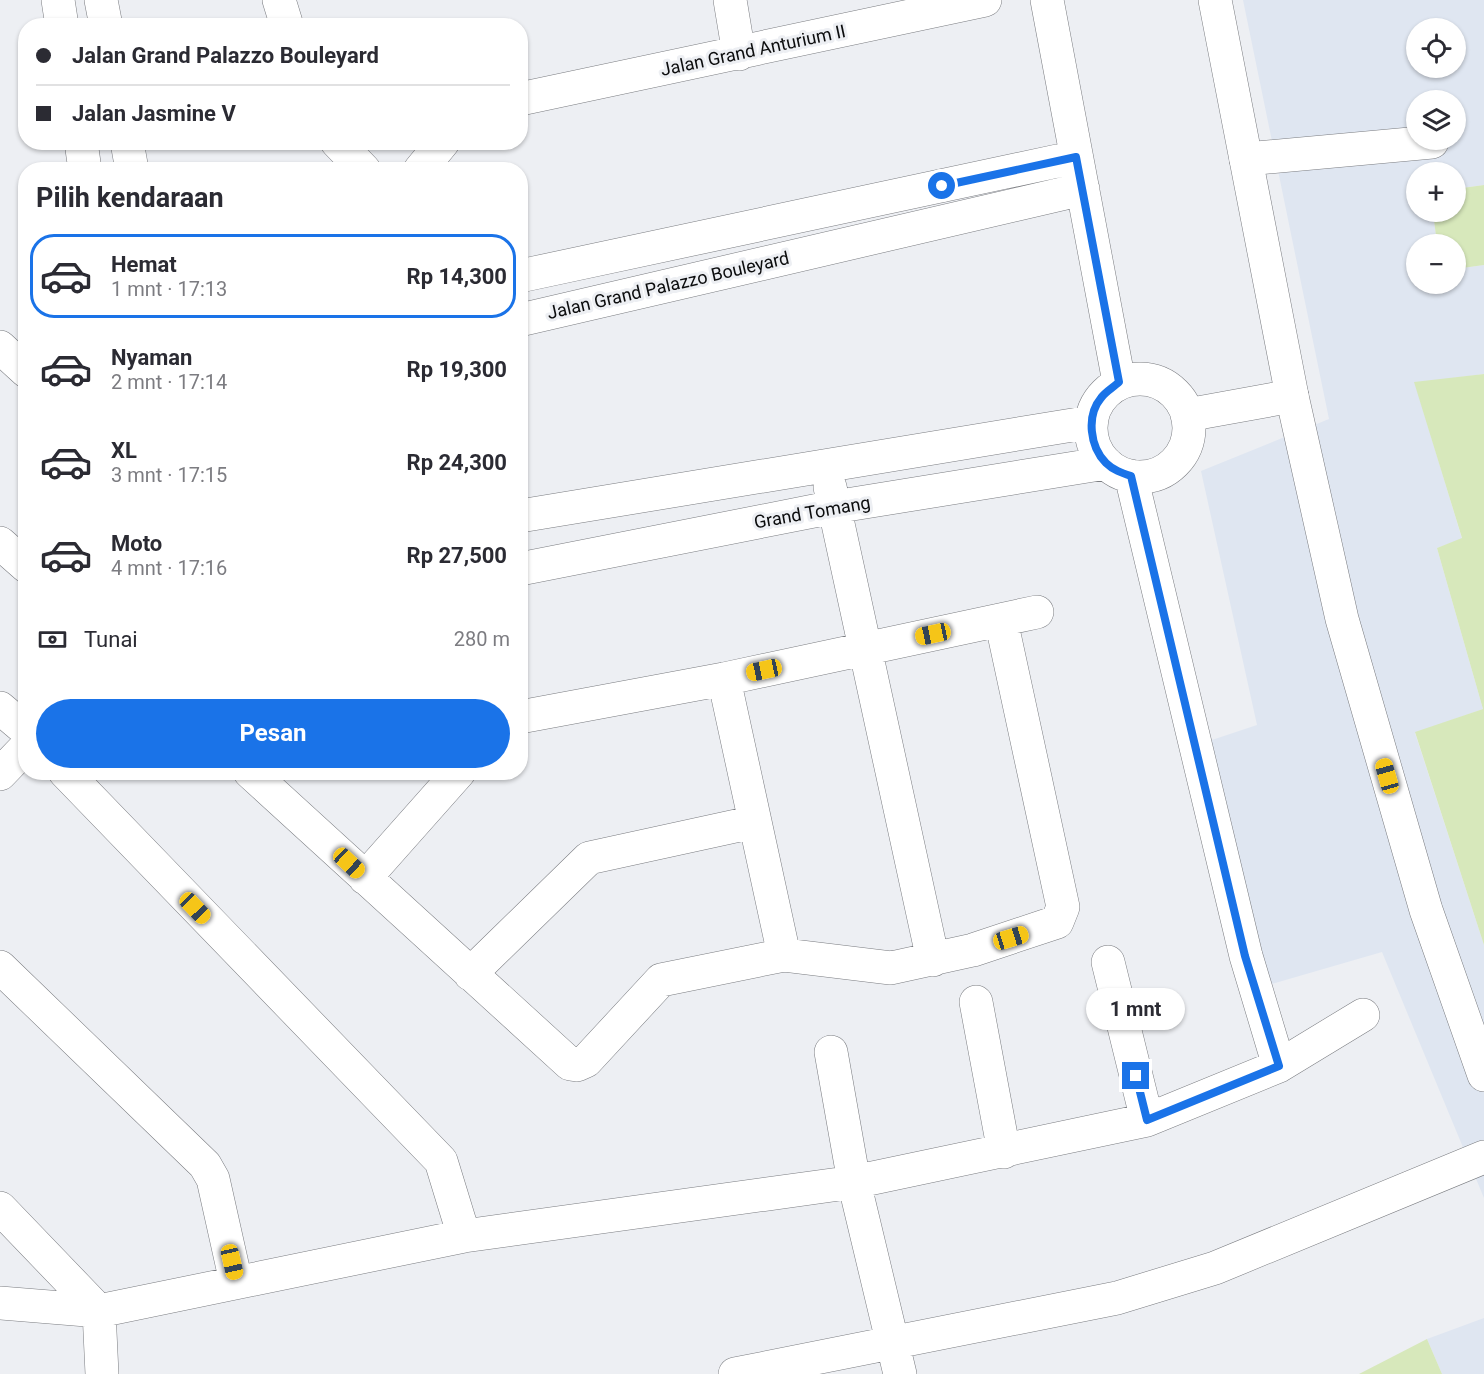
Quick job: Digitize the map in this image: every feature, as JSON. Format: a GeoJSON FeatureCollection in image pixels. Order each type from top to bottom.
{"type":"FeatureCollection","features":[{"type":"Feature","properties":{"kind":"street"},"geometry":{"type":"LineString","coordinates":[[58,0],[61,18]]}},
{"type":"Feature","properties":{"kind":"street"},"geometry":{"type":"LineString","coordinates":[[101,0],[104,18]]}},
{"type":"Feature","properties":{"kind":"street"},"geometry":{"type":"LineString","coordinates":[[279,0],[284,18]]}},
{"type":"Feature","properties":{"kind":"street"},"geometry":{"type":"LineString","coordinates":[[730,0],[739,54]]}},
{"type":"Feature","properties":{"kind":"street","name":"Jalan Grand Anturium II"},"geometry":{"type":"LineString","coordinates":[[528,97],[739,54],[888,10],[985,0]]}},
{"type":"Feature","properties":{"kind":"street"},"geometry":{"type":"LineString","coordinates":[[1047,0],[1119,382]]}},
{"type":"Feature","properties":{"kind":"street"},"geometry":{"type":"LineString","coordinates":[[1215,0],[1292,396],[1342,619],[1426,910],[1484,1075]]}},
{"type":"Feature","properties":{"kind":"street"},"geometry":{"type":"LineString","coordinates":[[1246,159],[1406,144]]}},
{"type":"Feature","properties":{"kind":"street"},"geometry":{"type":"LineString","coordinates":[[345,150],[356,162]]}},
{"type":"Feature","properties":{"kind":"street"},"geometry":{"type":"LineString","coordinates":[[427,162],[436,150]]}},
{"type":"Feature","properties":{"kind":"street","name":"Jalan Grand Palazzo Bouleyard"},"geometry":{"type":"LineString","coordinates":[[528,274],[1076,157]]}},
{"type":"Feature","properties":{"kind":"street","name":"Jalan Grand Palazzo Bouleyard"},"geometry":{"type":"LineString","coordinates":[[528,318],[1083,189]]}},
{"type":"Feature","properties":{"kind":"street"},"geometry":{"type":"LineString","coordinates":[[807,215],[815,250]]}},
{"type":"Feature","properties":{"kind":"street"},"geometry":{"type":"LineString","coordinates":[[0,347],[18,364]]}},
{"type":"Feature","properties":{"kind":"street"},"geometry":{"type":"LineString","coordinates":[[1118,470],[1151,476],[1169,467],[1182,453],[1188,435],[1187,415],[1178,396],[1161,383],[1140,378],[1119,382],[1100,398],[1091,422],[1094,444],[1118,470],[1245,956],[1279,1066]]}},
{"type":"Feature","properties":{"kind":"street"},"geometry":{"type":"LineString","coordinates":[[1187,415],[1292,396]]}},
{"type":"Feature","properties":{"kind":"street"},"geometry":{"type":"LineString","coordinates":[[528,515],[1091,422]]}},
{"type":"Feature","properties":{"kind":"street"},"geometry":{"type":"LineString","coordinates":[[825,465],[933,960]]}},
{"type":"Feature","properties":{"kind":"street","name":"Grand Tomang"},"geometry":{"type":"LineString","coordinates":[[528,567],[834,507],[1118,470]]}},
{"type":"Feature","properties":{"kind":"street"},"geometry":{"type":"LineString","coordinates":[[0,543],[18,559]]}},
{"type":"Feature","properties":{"kind":"street"},"geometry":{"type":"LineString","coordinates":[[528,716],[724,679],[1037,612]]}},
{"type":"Feature","properties":{"kind":"street"},"geometry":{"type":"LineString","coordinates":[[259,780],[570,1064],[577,1065],[586,1060],[661,980],[784,955],[891,968],[933,960],[1057,922],[1063,907],[1001,620]]}},
{"type":"Feature","properties":{"kind":"street"},"geometry":{"type":"LineString","coordinates":[[724,679],[784,955]]}},
{"type":"Feature","properties":{"kind":"street"},"geometry":{"type":"LineString","coordinates":[[0,708],[18,723]]}},
{"type":"Feature","properties":{"kind":"street"},"geometry":{"type":"LineString","coordinates":[[0,774],[18,755]]}},
{"type":"Feature","properties":{"kind":"street"},"geometry":{"type":"LineString","coordinates":[[73,780],[441,1161],[464,1236]]}},
{"type":"Feature","properties":{"kind":"street"},"geometry":{"type":"LineString","coordinates":[[365,878],[452,780]]}},
{"type":"Feature","properties":{"kind":"street"},"geometry":{"type":"LineString","coordinates":[[470,974],[589,858],[754,822]]}},
{"type":"Feature","properties":{"kind":"street"},"geometry":{"type":"LineString","coordinates":[[1108,962],[1147,1120]]}},
{"type":"Feature","properties":{"kind":"street"},"geometry":{"type":"LineString","coordinates":[[0,967],[210,1171],[236,1282]]}},
{"type":"Feature","properties":{"kind":"street"},"geometry":{"type":"LineString","coordinates":[[976,1002],[1004,1152]]}},
{"type":"Feature","properties":{"kind":"street"},"geometry":{"type":"LineString","coordinates":[[0,1304],[99,1311],[464,1236],[854,1182],[1004,1152],[1147,1120],[1279,1066],[1363,1015]]}},
{"type":"Feature","properties":{"kind":"street"},"geometry":{"type":"LineString","coordinates":[[831,1052],[854,1182],[900,1374]]}},
{"type":"Feature","properties":{"kind":"street"},"geometry":{"type":"LineString","coordinates":[[735,1374],[1117,1298],[1204,1271],[1484,1157]]}},
{"type":"Feature","properties":{"kind":"street"},"geometry":{"type":"LineString","coordinates":[[0,1208],[99,1311],[102,1374]]}},
{"type":"Feature","properties":{"kind":"shaded area"},"geometry":{"type":"Polygon","coordinates":[[[1243,0],[1484,0],[1484,185],[1466,187],[1466,162],[1406,162],[1406,222],[1434,222],[1436,234],[1406,234],[1406,294],[1466,294],[1466,267],[1484,265],[1484,374],[1415,383],[1462,539],[1437,548],[1483,709],[1415,733],[1484,945],[1484,1198],[1382,952],[1258,988],[1200,744],[1257,725],[1201,471],[1329,419],[1243,0]]]}},
{"type":"Feature","properties":{"kind":"shaded area"},"geometry":{"type":"Polygon","coordinates":[[[1484,1318],[1484,1374],[1442,1374],[1427,1339],[1484,1318]]]}},
{"type":"Feature","properties":{"kind":"green space"},"geometry":{"type":"Polygon","coordinates":[[[1484,185],[1484,265],[1466,267],[1466,234],[1436,234],[1434,222],[1466,222],[1466,187],[1484,185]]]}},
{"type":"Feature","properties":{"kind":"green space"},"geometry":{"type":"Polygon","coordinates":[[[1484,374],[1484,945],[1415,732],[1483,709],[1437,548],[1462,538],[1414,382],[1484,374]]]}},
{"type":"Feature","properties":{"kind":"green space"},"geometry":{"type":"Polygon","coordinates":[[[1427,1339],[1442,1374],[1359,1374],[1427,1339]]]}},
{"type":"Feature","properties":{"kind":"route"},"geometry":{"type":"LineString","coordinates":[[942,186],[1076,157],[1119,382],[1100,398],[1091,422],[1094,444],[1106,463],[1118,472],[1131,476],[1245,956],[1279,1066],[1147,1120],[1136,1076]]}}]}
